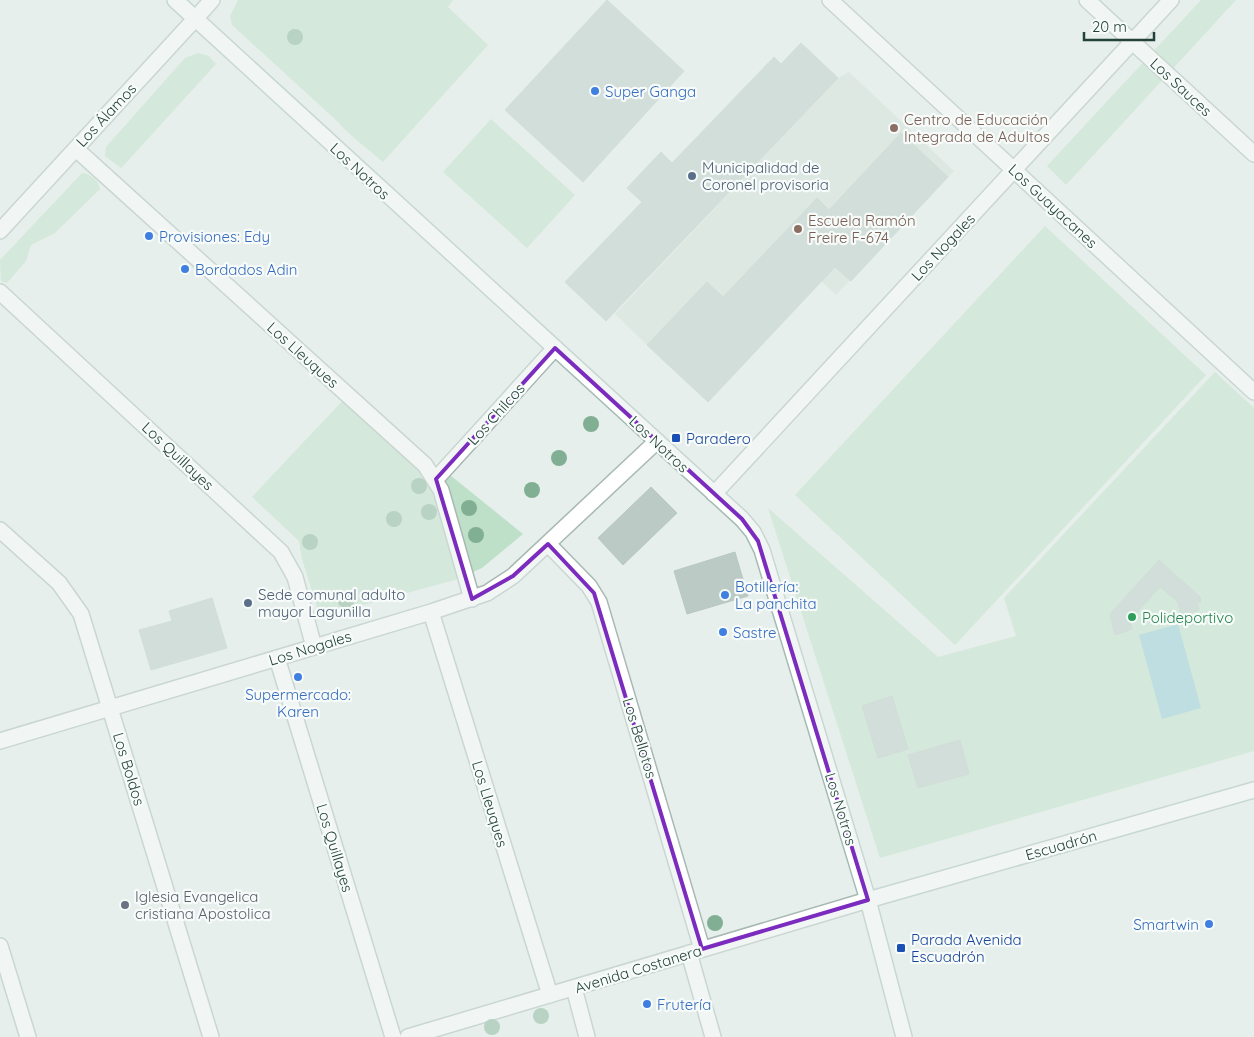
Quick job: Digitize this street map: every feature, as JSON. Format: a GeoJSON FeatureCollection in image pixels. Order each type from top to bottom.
{"type":"FeatureCollection","features":[{"type":"Feature","properties":{"kind":"street","name":"Los Notros"},"geometry":{"type":"LineString","coordinates":[[175,0],[748,526],[762,550],[868,900],[904,1037]]}},
{"type":"Feature","properties":{"kind":"street","name":"Los Álamos"},"geometry":{"type":"LineString","coordinates":[[0,231],[212,0]]}},
{"type":"Feature","properties":{"kind":"street","name":"Los Guayacanes"},"geometry":{"type":"LineString","coordinates":[[830,0],[1254,392]]}},
{"type":"Feature","properties":{"kind":"street","name":"Los Sauces"},"geometry":{"type":"LineString","coordinates":[[1087,0],[1254,154]]}},
{"type":"Feature","properties":{"kind":"street","name":"Los Nogales"},"geometry":{"type":"LineString","coordinates":[[714,494],[1171,0]]}},
{"type":"Feature","properties":{"kind":"street","name":"Los Lleuques"},"geometry":{"type":"LineString","coordinates":[[76,149],[425,466],[436,479],[472,599]]}},
{"type":"Feature","properties":{"kind":"street","name":"Los Quillayes"},"geometry":{"type":"LineString","coordinates":[[0,292],[281,552],[294,577],[314,647]]}},
{"type":"Feature","properties":{"kind":"street","name":"Los Chilcos"},"geometry":{"type":"LineString","coordinates":[[436,479],[555,348]]}},
{"type":"Feature","properties":{"kind":"street","name":"Los Nogales"},"geometry":{"type":"LineString","coordinates":[[0,741],[431,612],[487,593],[513,576],[657,441]]}},
{"type":"Feature","properties":{"kind":"street","name":"Los Boldos"},"geometry":{"type":"LineString","coordinates":[[0,530],[59,583],[75,603],[85,625],[210,1037]]}},
{"type":"Feature","properties":{"kind":"street","name":"Los Bellotos"},"geometry":{"type":"LineString","coordinates":[[548,544],[589,586],[599,602],[696,951],[713,1037]]}},
{"type":"Feature","properties":{"kind":"street","name":"Los Lleuques"},"geometry":{"type":"LineString","coordinates":[[431,612],[550,995]]}},
{"type":"Feature","properties":{"kind":"street","name":"Los Quillayes"},"geometry":{"type":"LineString","coordinates":[[277,658],[393,1037]]}},
{"type":"Feature","properties":{"kind":"street","name":"Escuadrón"},"geometry":{"type":"LineString","coordinates":[[868,900],[1254,790]]}},
{"type":"Feature","properties":{"kind":"street","name":"Avenida Costanera"},"geometry":{"type":"LineString","coordinates":[[408,1037],[458,1030],[550,995],[868,900]]}},
{"type":"Feature","properties":{"kind":"street"},"geometry":{"type":"LineString","coordinates":[[0,946],[28,1037]]}},
{"type":"Feature","properties":{"kind":"street"},"geometry":{"type":"LineString","coordinates":[[574,988],[587,1037]]}},
{"type":"Feature","properties":{"kind":"highlighted area"},"geometry":{"type":"Polygon","coordinates":[[[555,348],[742,519],[758,541],[868,900],[702,949],[594,593],[548,544],[513,576],[472,599],[436,479],[555,348]]]}},
{"type":"Feature","properties":{"kind":"shaded area","name":"Escuela Ramón Freire F-674"},"geometry":{"type":"Polygon","coordinates":[[[849,72],[954,171],[836,295],[821,281],[647,345],[615,314],[838,78],[849,72]]]}},
{"type":"Feature","properties":{"kind":"green space"},"geometry":{"type":"Polygon","coordinates":[[[238,0],[453,0],[448,7],[488,45],[383,162],[353,137],[232,25],[230,16],[238,0]]]}},
{"type":"Feature","properties":{"kind":"green space"},"geometry":{"type":"Polygon","coordinates":[[[1201,0],[1236,0],[1066,185],[1047,166],[1201,0]]]}},
{"type":"Feature","properties":{"kind":"green space"},"geometry":{"type":"Polygon","coordinates":[[[198,53],[209,56],[216,64],[121,168],[105,156],[106,147],[185,58],[198,53]]]}},
{"type":"Feature","properties":{"kind":"green space"},"geometry":{"type":"Polygon","coordinates":[[[491,119],[575,195],[527,248],[443,172],[491,119]]]}},
{"type":"Feature","properties":{"kind":"green space"},"geometry":{"type":"Polygon","coordinates":[[[82,173],[94,178],[100,189],[55,233],[31,245],[26,261],[7,283],[1,281],[0,260],[82,173]]]}},
{"type":"Feature","properties":{"kind":"green space"},"geometry":{"type":"Polygon","coordinates":[[[1045,226],[1206,375],[955,645],[795,495],[1045,226]]]}},
{"type":"Feature","properties":{"kind":"green space","name":"Polideportivo"},"geometry":{"type":"Polygon","coordinates":[[[1215,372],[1254,408],[1254,751],[880,858],[768,508],[938,657],[1016,636],[1004,598],[1215,372]]]}},
{"type":"Feature","properties":{"kind":"green space"},"geometry":{"type":"Polygon","coordinates":[[[346,397],[431,480],[450,475],[523,534],[482,568],[458,579],[320,617],[302,559],[299,541],[252,497],[346,397]]]}},
{"type":"Feature","properties":{"kind":"water"},"geometry":{"type":"Polygon","coordinates":[[[1178,624],[1201,708],[1162,719],[1139,635],[1178,624]]]}},
{"type":"Feature","properties":{"kind":"building","name":"Super Ganga"},"geometry":{"type":"Polygon","coordinates":[[[607,0],[684,71],[583,182],[505,110],[607,0]]]}},
{"type":"Feature","properties":{"kind":"building","name":"Municipalidad de Coronel provisoria"},"geometry":{"type":"Polygon","coordinates":[[[801,43],[838,78],[606,321],[565,282],[642,202],[627,188],[661,152],[672,163],[774,57],[781,64],[801,43]]]}},
{"type":"Feature","properties":{"kind":"building"},"geometry":{"type":"Polygon","coordinates":[[[901,133],[948,177],[851,281],[835,267],[708,402],[647,345],[707,282],[723,297],[817,198],[829,210],[901,133]]]}},
{"type":"Feature","properties":{"kind":"building"},"geometry":{"type":"Polygon","coordinates":[[[651,487],[677,513],[623,565],[598,538],[651,487]]]}},
{"type":"Feature","properties":{"kind":"building"},"geometry":{"type":"Polygon","coordinates":[[[735,552],[748,596],[687,614],[674,571],[735,552]]]}},
{"type":"Feature","properties":{"kind":"building"},"geometry":{"type":"Polygon","coordinates":[[[1159,560],[1200,597],[1201,602],[1197,603],[1199,610],[1181,615],[1178,602],[1160,587],[1130,620],[1132,629],[1115,635],[1110,614],[1159,560]]]}},
{"type":"Feature","properties":{"kind":"building"},"geometry":{"type":"Polygon","coordinates":[[[212,598],[227,648],[151,670],[139,630],[172,621],[169,611],[212,598]]]}},
{"type":"Feature","properties":{"kind":"building"},"geometry":{"type":"Polygon","coordinates":[[[892,696],[908,749],[878,758],[862,706],[892,696]]]}},
{"type":"Feature","properties":{"kind":"building"},"geometry":{"type":"Polygon","coordinates":[[[960,740],[969,774],[918,788],[908,755],[960,740]]]}},
{"type":"Feature","properties":{"kind":"place","name":"Super Ganga"},"geometry":{"type":"Point","coordinates":[595,91]}},
{"type":"Feature","properties":{"kind":"place","name":"Centro de Educación Integrada de Adultos"},"geometry":{"type":"Point","coordinates":[894,128]}},
{"type":"Feature","properties":{"kind":"place","name":"Municipalidad de Coronel provisoria"},"geometry":{"type":"Point","coordinates":[692,176]}},
{"type":"Feature","properties":{"kind":"place","name":"Escuela Ramón Freire F-674"},"geometry":{"type":"Point","coordinates":[798,229]}},
{"type":"Feature","properties":{"kind":"place","name":"Provisiones: Edy"},"geometry":{"type":"Point","coordinates":[149,236]}},
{"type":"Feature","properties":{"kind":"place","name":"Bordados Adin"},"geometry":{"type":"Point","coordinates":[185,269]}},
{"type":"Feature","properties":{"kind":"place","name":"Paradero"},"geometry":{"type":"Point","coordinates":[676,438]}},
{"type":"Feature","properties":{"kind":"place","name":"Botillería: La panchita"},"geometry":{"type":"Point","coordinates":[725,595]}},
{"type":"Feature","properties":{"kind":"place","name":"Sede comunal adulto mayor Lagunilla"},"geometry":{"type":"Point","coordinates":[248,603]}},
{"type":"Feature","properties":{"kind":"place","name":"Polideportivo"},"geometry":{"type":"Point","coordinates":[1132,617]}},
{"type":"Feature","properties":{"kind":"place","name":"Sastre"},"geometry":{"type":"Point","coordinates":[723,632]}},
{"type":"Feature","properties":{"kind":"place","name":"Supermercado: Karen"},"geometry":{"type":"Point","coordinates":[298,677]}},
{"type":"Feature","properties":{"kind":"place","name":"Iglesia Evangelica cristiana Apostolica"},"geometry":{"type":"Point","coordinates":[125,905]}},
{"type":"Feature","properties":{"kind":"place","name":"Smartwin"},"geometry":{"type":"Point","coordinates":[1209,924]}},
{"type":"Feature","properties":{"kind":"place","name":"Parada Avenida Escuadrón"},"geometry":{"type":"Point","coordinates":[901,948]}},
{"type":"Feature","properties":{"kind":"place","name":"Frutería"},"geometry":{"type":"Point","coordinates":[647,1004]}}]}
